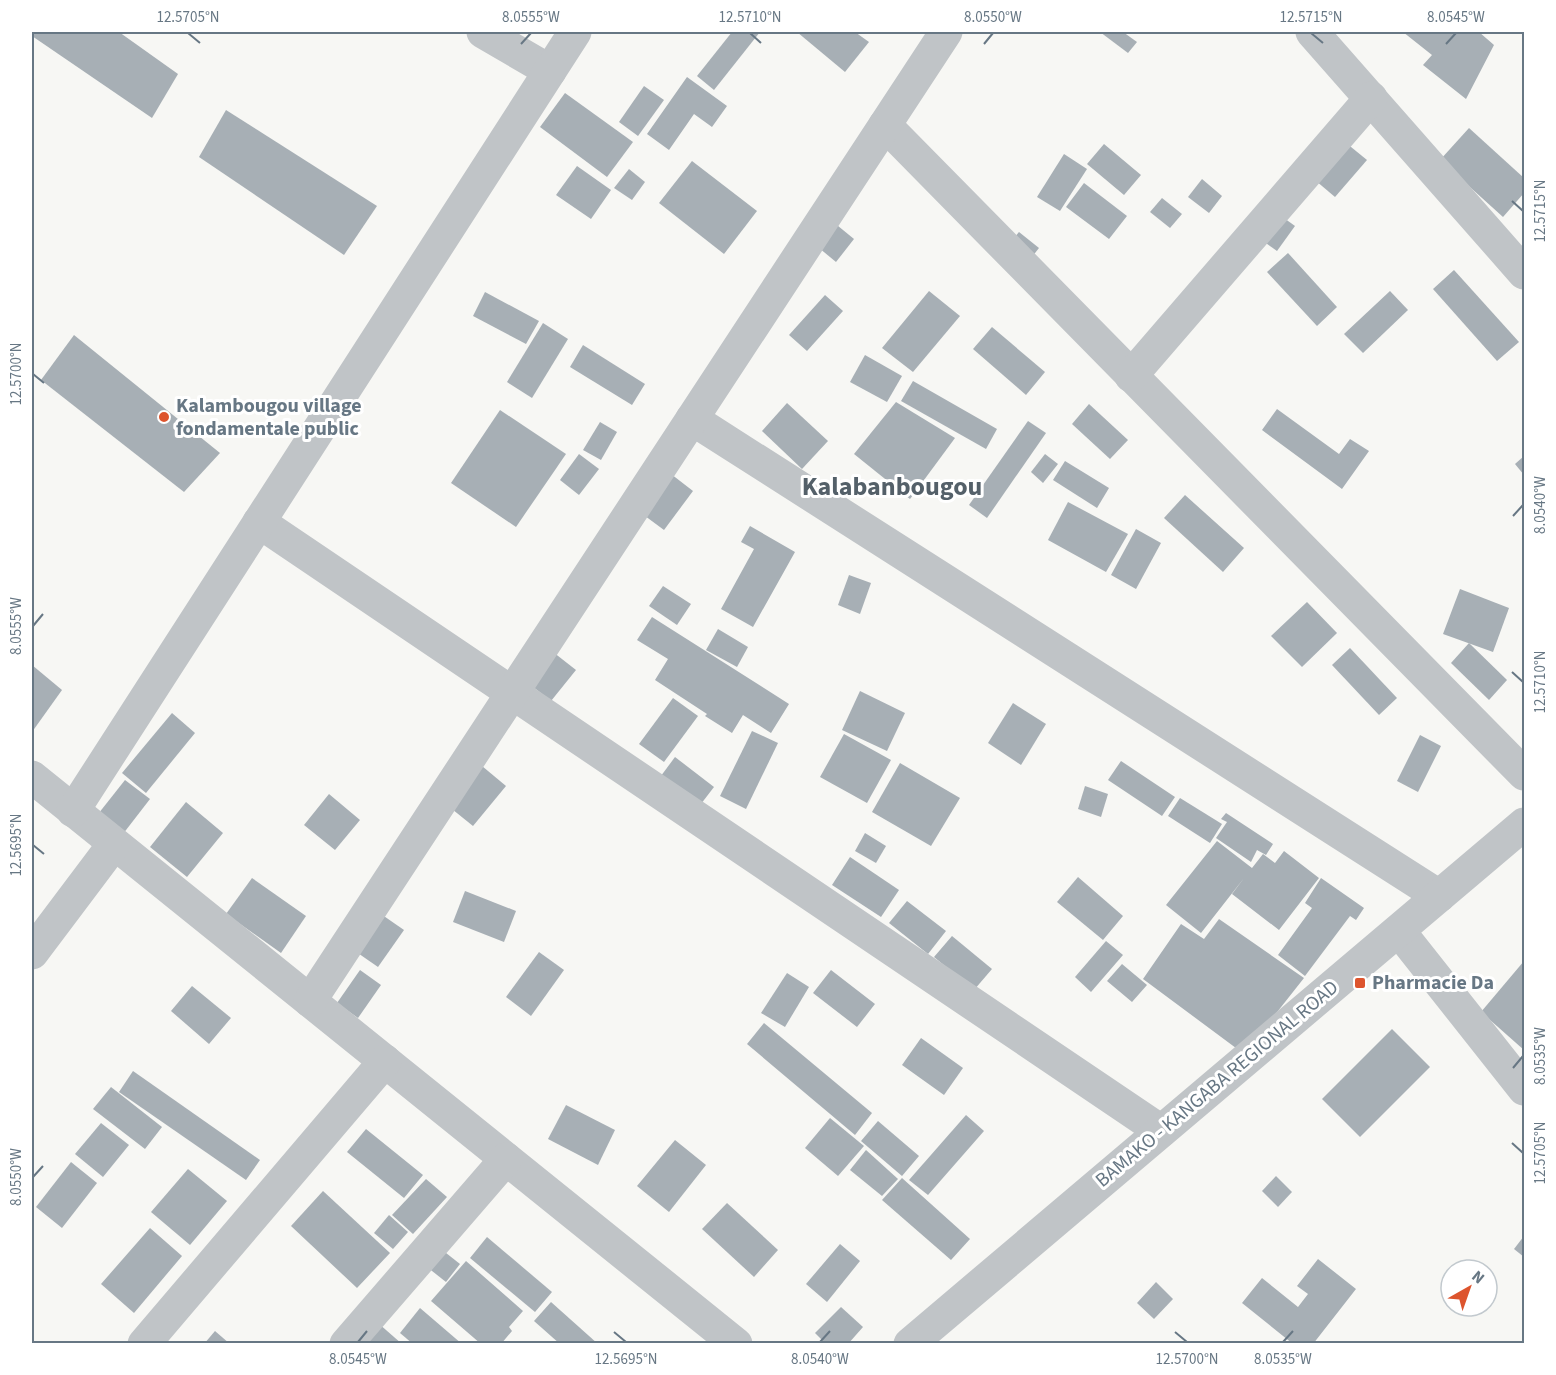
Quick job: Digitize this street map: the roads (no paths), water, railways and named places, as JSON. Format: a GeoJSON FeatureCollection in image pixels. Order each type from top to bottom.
{"type":"FeatureCollection","features":[{"type":"Feature","properties":{"kind":"street"},"geometry":{"type":"LineString","coordinates":[[483,32],[550,71]]}},
{"type":"Feature","properties":{"kind":"street"},"geometry":{"type":"LineString","coordinates":[[73,811],[575,32]]}},
{"type":"Feature","properties":{"kind":"street"},"geometry":{"type":"LineString","coordinates":[[310,1001],[946,32]]}},
{"type":"Feature","properties":{"kind":"street"},"geometry":{"type":"LineString","coordinates":[[1312,32],[1524,273]]}},
{"type":"Feature","properties":{"kind":"street"},"geometry":{"type":"LineString","coordinates":[[1131,376],[1371,98]]}},
{"type":"Feature","properties":{"kind":"street"},"geometry":{"type":"LineString","coordinates":[[885,125],[1524,774]]}},
{"type":"Feature","properties":{"kind":"street"},"geometry":{"type":"LineString","coordinates":[[692,419],[1438,896]]}},
{"type":"Feature","properties":{"kind":"street"},"geometry":{"type":"LineString","coordinates":[[259,522],[1161,1131]]}},
{"type":"Feature","properties":{"kind":"street"},"geometry":{"type":"LineString","coordinates":[[32,777],[736,1344]]}},
{"type":"Feature","properties":{"kind":"street","name":"BAMAKO - KANGABA REGIONAL ROAD"},"geometry":{"type":"LineString","coordinates":[[910,1344],[1524,824]]}},
{"type":"Feature","properties":{"kind":"street"},"geometry":{"type":"LineString","coordinates":[[32,953],[114,844]]}},
{"type":"Feature","properties":{"kind":"street"},"geometry":{"type":"LineString","coordinates":[[1399,931],[1524,1089]]}},
{"type":"Feature","properties":{"kind":"street"},"geometry":{"type":"LineString","coordinates":[[144,1344],[385,1061]]}},
{"type":"Feature","properties":{"kind":"street"},"geometry":{"type":"LineString","coordinates":[[345,1344],[506,1159]]}},
{"type":"Feature","properties":{"kind":"place","name":"Kalambougou village fondamentale public"},"geometry":{"type":"Point","coordinates":[164,417]}},
{"type":"Feature","properties":{"kind":"place","name":"Pharmacie Da"},"geometry":{"type":"Point","coordinates":[1360,983]}},
{"type":"Feature","properties":{"kind":"district","name":"Kalabanbougou"},"geometry":{"type":"Point","coordinates":[892,486]}}]}
